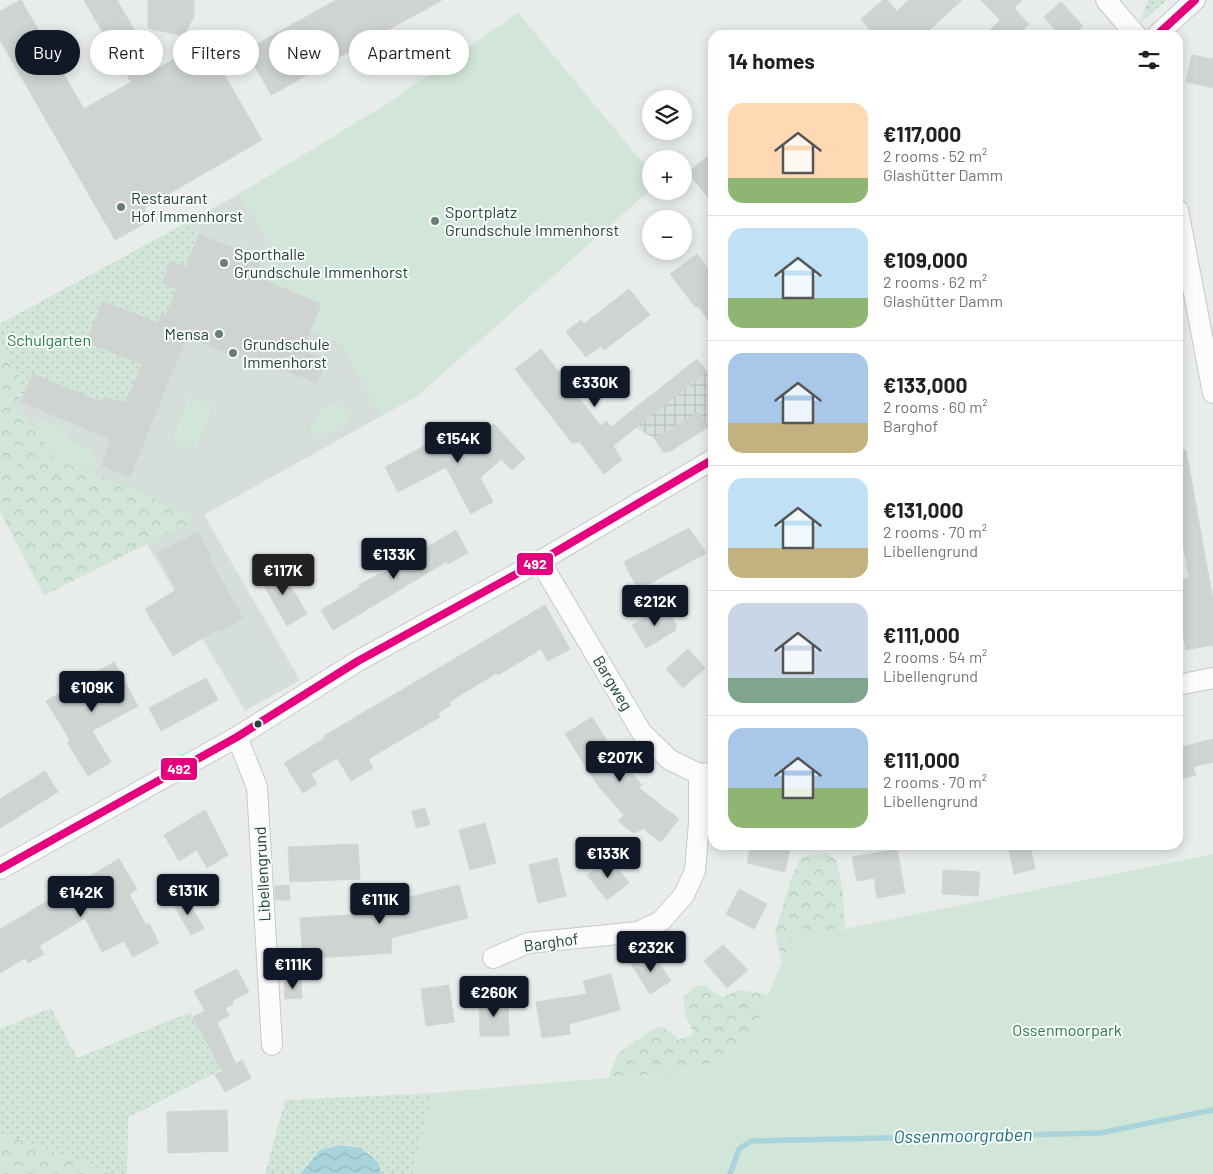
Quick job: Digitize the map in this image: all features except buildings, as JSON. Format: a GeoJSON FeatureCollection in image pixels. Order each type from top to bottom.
{"type":"FeatureCollection","features":[{"type":"Feature","properties":{"kind":"street"},"geometry":{"type":"LineString","coordinates":[[1106,0],[1132,30]]}},
{"type":"Feature","properties":{"kind":"street"},"geometry":{"type":"LineString","coordinates":[[1162,30],[1195,0]]}},
{"type":"Feature","properties":{"kind":"street"},"geometry":{"type":"LineString","coordinates":[[1183,236],[1213,393]]}},
{"type":"Feature","properties":{"kind":"street"},"geometry":{"type":"LineString","coordinates":[[0,869],[237,737],[358,661],[540,560],[708,462]]}},
{"type":"Feature","properties":{"kind":"street","name":"Bargweg"},"geometry":{"type":"LineString","coordinates":[[540,560],[642,733],[670,760],[706,774]]}},
{"type":"Feature","properties":{"kind":"street"},"geometry":{"type":"LineString","coordinates":[[1183,684],[1213,678]]}},
{"type":"Feature","properties":{"kind":"street","name":"Libellengrund"},"geometry":{"type":"LineString","coordinates":[[237,737],[257,787],[272,1045]]}},
{"type":"Feature","properties":{"kind":"street","name":"Barghof"},"geometry":{"type":"LineString","coordinates":[[493,958],[528,943],[638,932],[661,921],[684,895],[695,871],[706,774]]}},
{"type":"Feature","properties":{"kind":"shaded area","name":"Grundschule Immenhorst"},"geometry":{"type":"Polygon","coordinates":[[[518,13],[642,162],[642,197],[417,396],[204,515],[300,680],[245,711],[147,544],[44,595],[0,511],[0,324],[239,194],[387,104],[429,75],[469,75],[469,47],[518,13]]]}},
{"type":"Feature","properties":{"kind":"shaded area"},"geometry":{"type":"Polygon","coordinates":[[[707,371],[708,427],[698,412],[655,439],[636,428],[707,371]]]}},
{"type":"Feature","properties":{"kind":"green space"},"geometry":{"type":"Polygon","coordinates":[[[1148,0],[1167,0],[1140,23],[1148,0]]]}},
{"type":"Feature","properties":{"kind":"green space","name":"Sportplatz Grundschule Immenhorst"},"geometry":{"type":"Polygon","coordinates":[[[518,13],[642,162],[642,197],[417,396],[381,416],[341,343],[249,306],[272,248],[239,194],[387,104],[429,75],[469,75],[469,47],[518,13]]]}},
{"type":"Feature","properties":{"kind":"green space","name":"Schulgarten"},"geometry":{"type":"Polygon","coordinates":[[[190,221],[199,234],[186,267],[171,261],[162,282],[177,289],[166,315],[158,323],[103,301],[86,342],[142,364],[125,404],[105,396],[102,402],[33,374],[20,402],[19,378],[0,339],[0,324],[190,221]]]}},
{"type":"Feature","properties":{"kind":"green space"},"geometry":{"type":"Polygon","coordinates":[[[0,339],[19,378],[20,409],[57,460],[133,489],[194,520],[44,595],[0,511],[0,339]]]}},
{"type":"Feature","properties":{"kind":"green space"},"geometry":{"type":"Polygon","coordinates":[[[189,396],[212,405],[196,450],[173,439],[189,396]]]}},
{"type":"Feature","properties":{"kind":"green space"},"geometry":{"type":"Polygon","coordinates":[[[340,405],[345,411],[347,415],[346,423],[324,438],[315,438],[310,427],[325,406],[340,405]]]}},
{"type":"Feature","properties":{"kind":"green space"},"geometry":{"type":"Polygon","coordinates":[[[39,417],[68,429],[65,439],[92,450],[90,456],[97,460],[93,470],[71,465],[57,458],[34,428],[39,417]]]}},
{"type":"Feature","properties":{"kind":"green space"},"geometry":{"type":"Polygon","coordinates":[[[16,444],[24,447],[14,473],[6,470],[16,444]]]}},
{"type":"Feature","properties":{"kind":"green space"},"geometry":{"type":"Polygon","coordinates":[[[826,853],[837,861],[843,894],[845,928],[829,932],[795,929],[782,963],[775,932],[792,876],[801,857],[826,853]]]}},
{"type":"Feature","properties":{"kind":"green space","name":"Ossenmoorpark"},"geometry":{"type":"Polygon","coordinates":[[[1213,854],[1213,1174],[413,1174],[433,1093],[699,1070],[752,1036],[795,929],[829,932],[1213,854]]]}},
{"type":"Feature","properties":{"kind":"green space"},"geometry":{"type":"Polygon","coordinates":[[[704,985],[722,997],[741,990],[769,995],[752,1036],[699,1070],[608,1078],[618,1053],[650,1031],[662,1026],[679,1040],[694,1034],[685,1015],[684,997],[695,987],[704,985]]]}},
{"type":"Feature","properties":{"kind":"green space"},"geometry":{"type":"Polygon","coordinates":[[[51,1008],[77,1058],[191,1012],[221,1070],[128,1118],[127,1174],[115,1174],[0,1133],[0,1029],[51,1008]]]}},
{"type":"Feature","properties":{"kind":"green space"},"geometry":{"type":"Polygon","coordinates":[[[433,1093],[413,1174],[381,1174],[379,1163],[365,1151],[350,1145],[341,1145],[333,1146],[318,1153],[300,1174],[265,1174],[285,1100],[433,1093]]]}},
{"type":"Feature","properties":{"kind":"green space"},"geometry":{"type":"Polygon","coordinates":[[[0,1133],[115,1174],[0,1174],[0,1133]]]}},
{"type":"Feature","properties":{"kind":"water"},"geometry":{"type":"Polygon","coordinates":[[[341,1145],[361,1148],[379,1163],[381,1174],[300,1174],[320,1150],[341,1145]]]}},
{"type":"Feature","properties":{"kind":"waterway","name":"Ossenmoorgraben"},"geometry":{"type":"LineString","coordinates":[[730,1174],[739,1149],[751,1141],[1100,1133],[1213,1110]]}},
{"type":"Feature","properties":{"kind":"transit line","name":"492"},"geometry":{"type":"LineString","coordinates":[[1162,30],[1195,0]]}},
{"type":"Feature","properties":{"kind":"transit line","name":"492"},"geometry":{"type":"LineString","coordinates":[[0,869],[237,737],[358,661],[540,561],[708,462]]}},
{"type":"Feature","properties":{"kind":"place","name":"Restaurant Hof Immenhorst"},"geometry":{"type":"Point","coordinates":[121,207]}},
{"type":"Feature","properties":{"kind":"place","name":"Sportplatz Grundschule Immenhorst"},"geometry":{"type":"Point","coordinates":[435,221]}},
{"type":"Feature","properties":{"kind":"place","name":"Sporthalle Grundschule Immenhorst"},"geometry":{"type":"Point","coordinates":[224,263]}},
{"type":"Feature","properties":{"kind":"place","name":"Mensa"},"geometry":{"type":"Point","coordinates":[219,334]}},
{"type":"Feature","properties":{"kind":"place","name":"Grundschule Immenhorst"},"geometry":{"type":"Point","coordinates":[233,353]}}]}
